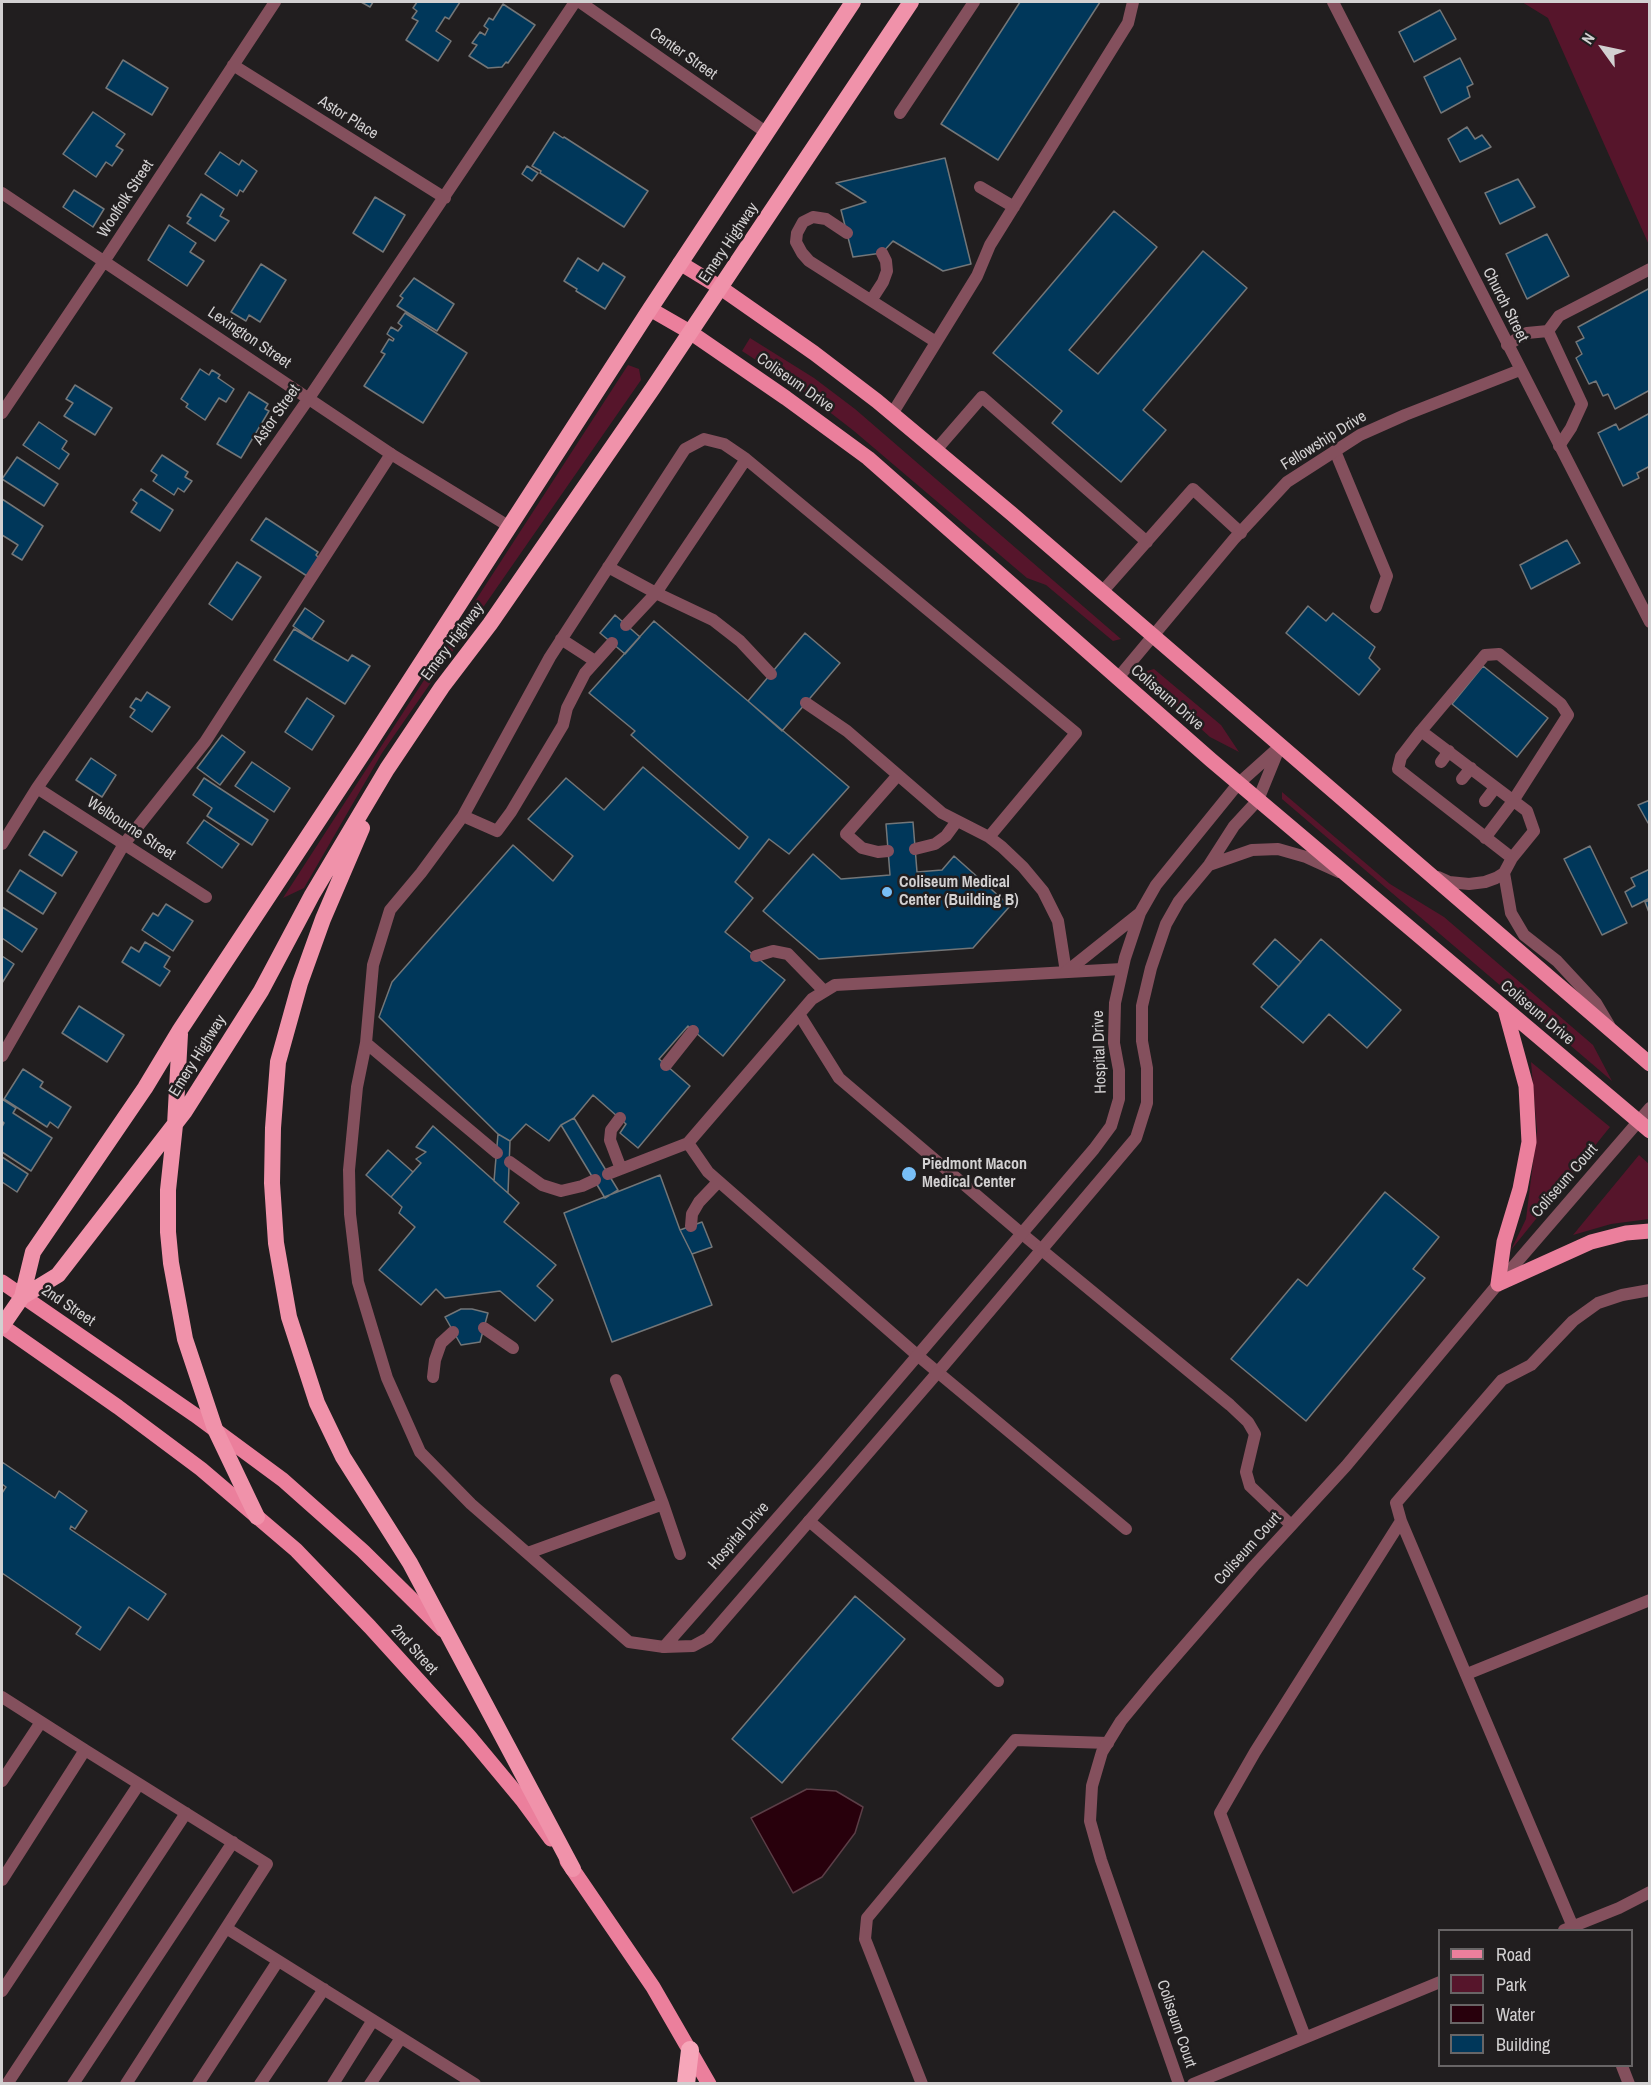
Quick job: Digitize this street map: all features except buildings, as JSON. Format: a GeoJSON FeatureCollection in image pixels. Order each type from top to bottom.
{"type":"FeatureCollection","features":[{"type":"Feature","properties":{"kind":"highway","name":"Emery Highway"},"geometry":{"type":"LineString","coordinates":[[2,1326],[22,1296],[33,1252],[145,1088],[180,1030],[650,309],[853,2]]}},
{"type":"Feature","properties":{"kind":"highway","name":"Emery Highway"},"geometry":{"type":"LineString","coordinates":[[22,1296],[58,1275],[175,1125],[261,991],[312,895],[387,769],[442,687],[490,624],[721,288],[911,2]]}},
{"type":"Feature","properties":{"kind":"highway"},"geometry":{"type":"LineString","coordinates":[[387,769],[323,918],[300,983],[278,1062],[272,1183],[276,1244],[290,1317],[317,1402],[343,1457],[410,1563],[573,1869]]}},
{"type":"Feature","properties":{"kind":"highway"},"geometry":{"type":"LineString","coordinates":[[180,1030],[175,1125],[168,1190],[171,1263],[185,1339],[215,1429],[257,1516]]}},
{"type":"Feature","properties":{"kind":"highway"},"geometry":{"type":"LineString","coordinates":[[686,2084],[690,2050]]}},
{"type":"Feature","properties":{"kind":"main road","name":"Coliseum Drive"},"geometry":{"type":"LineString","coordinates":[[680,263],[721,288],[814,353],[936,450],[1650,1064]]}},
{"type":"Feature","properties":{"kind":"main road","name":"Coliseum Drive"},"geometry":{"type":"LineString","coordinates":[[650,309],[690,332],[868,458],[1238,784],[1644,1126]]}},
{"type":"Feature","properties":{"kind":"main road"},"geometry":{"type":"LineString","coordinates":[[1498,1284],[1504,1242],[1520,1189],[1529,1142],[1526,1086],[1505,1009]]}},
{"type":"Feature","properties":{"kind":"main road"},"geometry":{"type":"LineString","coordinates":[[1498,1284],[1591,1242],[1626,1233],[1650,1231]]}},
{"type":"Feature","properties":{"kind":"main road","name":"2nd Street"},"geometry":{"type":"LineString","coordinates":[[2,1282],[215,1429],[283,1480],[363,1551],[447,1634]]}},
{"type":"Feature","properties":{"kind":"main road","name":"2nd Street"},"geometry":{"type":"LineString","coordinates":[[2,1326],[127,1413],[201,1469],[296,1550],[329,1584],[469,1736],[523,1801],[628,1949],[709,2084]]}},
{"type":"Feature","properties":{"kind":"street","name":"Woolfolk Street"},"geometry":{"type":"LineString","coordinates":[[2,413],[275,2]]}},
{"type":"Feature","properties":{"kind":"street","name":"Astor Street"},"geometry":{"type":"LineString","coordinates":[[2,844],[38,788],[309,398],[575,2]]}},
{"type":"Feature","properties":{"kind":"street","name":"Center Street"},"geometry":{"type":"LineString","coordinates":[[580,2],[767,133]]}},
{"type":"Feature","properties":{"kind":"street"},"geometry":{"type":"LineString","coordinates":[[900,113],[974,2]]}},
{"type":"Feature","properties":{"kind":"street"},"geometry":{"type":"LineString","coordinates":[[892,414],[977,276],[990,245],[1128,23],[1132,2]]}},
{"type":"Feature","properties":{"kind":"street","name":"Church Street"},"geometry":{"type":"LineString","coordinates":[[1333,2],[1650,622]]}},
{"type":"Feature","properties":{"kind":"street","name":"Astor Place"},"geometry":{"type":"LineString","coordinates":[[233,65],[445,198]]}},
{"type":"Feature","properties":{"kind":"street"},"geometry":{"type":"LineString","coordinates":[[980,187],[1014,207]]}},
{"type":"Feature","properties":{"kind":"street","name":"Lexington Street"},"geometry":{"type":"LineString","coordinates":[[2,193],[391,454],[510,527]]}},
{"type":"Feature","properties":{"kind":"street"},"geometry":{"type":"LineString","coordinates":[[847,232],[826,219],[813,217],[803,222],[797,233],[796,242],[809,261],[872,299],[936,342]]}},
{"type":"Feature","properties":{"kind":"street"},"geometry":{"type":"LineString","coordinates":[[872,299],[887,271],[882,253]]}},
{"type":"Feature","properties":{"kind":"street"},"geometry":{"type":"LineString","coordinates":[[1507,345],[1527,333],[1548,331],[1559,316],[1650,269]]}},
{"type":"Feature","properties":{"kind":"street"},"geometry":{"type":"LineString","coordinates":[[1548,331],[1582,404],[1571,428],[1559,446]]}},
{"type":"Feature","properties":{"kind":"street","name":"Fellowship Drive"},"geometry":{"type":"LineString","coordinates":[[1117,679],[1240,533],[1287,482],[1360,435],[1520,370]]}},
{"type":"Feature","properties":{"kind":"street"},"geometry":{"type":"LineString","coordinates":[[936,450],[982,397],[1147,542]]}},
{"type":"Feature","properties":{"kind":"street"},"geometry":{"type":"LineString","coordinates":[[988,837],[1076,733],[746,459],[724,444],[704,439],[685,449],[561,639],[463,816],[390,910],[373,965],[366,1043],[357,1087],[349,1170],[350,1214],[358,1282],[387,1378],[420,1452],[471,1504],[629,1642],[664,1647],[693,1646],[708,1638],[1136,1138],[1147,1103],[1147,1068],[1142,1041],[1142,1006],[1151,968],[1166,924],[1179,901],[1209,865],[1234,826],[1258,800],[1280,746]]}},
{"type":"Feature","properties":{"kind":"street"},"geometry":{"type":"LineString","coordinates":[[1335,451],[1387,576],[1376,607]]}},
{"type":"Feature","properties":{"kind":"street"},"geometry":{"type":"LineString","coordinates":[[2,1056],[124,844],[205,742],[391,454]]}},
{"type":"Feature","properties":{"kind":"street"},"geometry":{"type":"LineString","coordinates":[[626,625],[656,593],[746,459]]}},
{"type":"Feature","properties":{"kind":"street"},"geometry":{"type":"LineString","coordinates":[[1102,592],[1193,489],[1240,533]]}},
{"type":"Feature","properties":{"kind":"street"},"geometry":{"type":"LineString","coordinates":[[608,567],[713,620],[740,640],[771,674]]}},
{"type":"Feature","properties":{"kind":"street"},"geometry":{"type":"LineString","coordinates":[[561,639],[595,661]]}},
{"type":"Feature","properties":{"kind":"street"},"geometry":{"type":"LineString","coordinates":[[463,816],[497,831],[511,812],[563,725],[567,708],[585,673],[612,643]]}},
{"type":"Feature","properties":{"kind":"street"},"geometry":{"type":"LineString","coordinates":[[1485,838],[1514,801],[1568,715],[1561,704],[1500,654],[1485,655],[1401,757],[1398,769],[1424,783],[1468,820],[1485,838],[1512,858]]}},
{"type":"Feature","properties":{"kind":"street"},"geometry":{"type":"LineString","coordinates":[[806,703],[847,731],[942,813],[988,837],[1023,867],[1043,891],[1058,921],[1066,972]]}},
{"type":"Feature","properties":{"kind":"street"},"geometry":{"type":"LineString","coordinates":[[1421,731],[1527,811],[1534,831],[1512,858],[1504,873],[1485,882],[1469,885],[1449,882],[1428,872]]}},
{"type":"Feature","properties":{"kind":"street","name":"Hospital Drive"},"geometry":{"type":"LineString","coordinates":[[664,1647],[1094,1149],[1111,1126],[1119,1099],[1119,1070],[1114,1043],[1115,1003],[1122,969],[1140,913],[1156,885],[1238,784],[1280,746]]}},
{"type":"Feature","properties":{"kind":"street"},"geometry":{"type":"LineString","coordinates":[[1441,762],[1449,751]]}},
{"type":"Feature","properties":{"kind":"street"},"geometry":{"type":"LineString","coordinates":[[1462,780],[1471,768]]}},
{"type":"Feature","properties":{"kind":"street"},"geometry":{"type":"LineString","coordinates":[[888,850],[878,852],[862,848],[846,834],[898,775]]}},
{"type":"Feature","properties":{"kind":"street","name":"Welbourne Street"},"geometry":{"type":"LineString","coordinates":[[38,788],[206,897]]}},
{"type":"Feature","properties":{"kind":"street"},"geometry":{"type":"LineString","coordinates":[[1485,801],[1496,788]]}},
{"type":"Feature","properties":{"kind":"street"},"geometry":{"type":"LineString","coordinates":[[915,849],[935,844],[946,836],[957,821]]}},
{"type":"Feature","properties":{"kind":"street"},"geometry":{"type":"LineString","coordinates":[[1209,865],[1252,850],[1278,849],[1306,857],[1346,875]]}},
{"type":"Feature","properties":{"kind":"street"},"geometry":{"type":"LineString","coordinates":[[1504,873],[1511,913],[1516,924],[1524,935],[1557,961],[1596,1003],[1616,1036]]}},
{"type":"Feature","properties":{"kind":"street"},"geometry":{"type":"LineString","coordinates":[[1066,972],[1140,913]]}},
{"type":"Feature","properties":{"kind":"street"},"geometry":{"type":"LineString","coordinates":[[756,956],[772,951],[788,954],[824,991]]}},
{"type":"Feature","properties":{"kind":"street"},"geometry":{"type":"LineString","coordinates":[[608,1174],[688,1143],[812,999],[835,985],[1122,969]]}},
{"type":"Feature","properties":{"kind":"street"},"geometry":{"type":"LineString","coordinates":[[799,1014],[839,1078],[1021,1233],[1230,1404],[1248,1422],[1255,1434],[1246,1472],[1250,1486],[1291,1525]]}},
{"type":"Feature","properties":{"kind":"street"},"geometry":{"type":"LineString","coordinates":[[666,1065],[693,1031]]}},
{"type":"Feature","properties":{"kind":"street"},"geometry":{"type":"LineString","coordinates":[[366,1043],[497,1153]]}},
{"type":"Feature","properties":{"kind":"street","name":"Coliseum Court"},"geometry":{"type":"LineString","coordinates":[[1179,2084],[1101,1860],[1090,1821],[1092,1786],[1102,1752],[1121,1721],[1154,1681],[1346,1466],[1498,1284],[1644,1126],[1650,1108]]}},
{"type":"Feature","properties":{"kind":"street"},"geometry":{"type":"LineString","coordinates":[[620,1118],[611,1130],[610,1140],[621,1169]]}},
{"type":"Feature","properties":{"kind":"street"},"geometry":{"type":"LineString","coordinates":[[688,1143],[708,1173],[718,1182],[917,1355],[1126,1529]]}},
{"type":"Feature","properties":{"kind":"street"},"geometry":{"type":"LineString","coordinates":[[510,1162],[542,1185],[561,1191],[595,1180]]}},
{"type":"Feature","properties":{"kind":"street"},"geometry":{"type":"LineString","coordinates":[[691,1226],[692,1214],[699,1202],[718,1182]]}},
{"type":"Feature","properties":{"kind":"street"},"geometry":{"type":"LineString","coordinates":[[1650,1290],[1622,1295],[1598,1303],[1573,1321],[1531,1365],[1502,1380],[1396,1503],[1401,1521],[1467,1674],[1568,1929],[1627,1905],[1650,1892]]}},
{"type":"Feature","properties":{"kind":"street"},"geometry":{"type":"LineString","coordinates":[[484,1328],[513,1348]]}},
{"type":"Feature","properties":{"kind":"street"},"geometry":{"type":"LineString","coordinates":[[433,1377],[435,1360],[441,1343],[453,1332]]}},
{"type":"Feature","properties":{"kind":"street"},"geometry":{"type":"LineString","coordinates":[[616,1380],[680,1554]]}},
{"type":"Feature","properties":{"kind":"street"},"geometry":{"type":"LineString","coordinates":[[528,1553],[663,1504]]}},
{"type":"Feature","properties":{"kind":"street"},"geometry":{"type":"LineString","coordinates":[[809,1521],[998,1681]]}},
{"type":"Feature","properties":{"kind":"street"},"geometry":{"type":"LineString","coordinates":[[1305,2037],[1220,1812],[1255,1752],[1401,1521]]}},
{"type":"Feature","properties":{"kind":"street"},"geometry":{"type":"LineString","coordinates":[[1467,1674],[1650,1600]]}},
{"type":"Feature","properties":{"kind":"street"},"geometry":{"type":"LineString","coordinates":[[2,1697],[267,1864],[126,2084]]}},
{"type":"Feature","properties":{"kind":"street"},"geometry":{"type":"LineString","coordinates":[[2,1781],[40,1722]]}},
{"type":"Feature","properties":{"kind":"street"},"geometry":{"type":"LineString","coordinates":[[922,2084],[865,1939],[867,1918],[1015,1740],[1108,1743]]}},
{"type":"Feature","properties":{"kind":"street"},"geometry":{"type":"LineString","coordinates":[[2,1880],[85,1750]]}},
{"type":"Feature","properties":{"kind":"street"},"geometry":{"type":"LineString","coordinates":[[2,1991],[139,1784]]}},
{"type":"Feature","properties":{"kind":"street"},"geometry":{"type":"LineString","coordinates":[[7,2084],[186,1813]]}},
{"type":"Feature","properties":{"kind":"street"},"geometry":{"type":"LineString","coordinates":[[73,2084],[233,1842]]}},
{"type":"Feature","properties":{"kind":"street"},"geometry":{"type":"LineString","coordinates":[[226,1928],[475,2084]]}},
{"type":"Feature","properties":{"kind":"street"},"geometry":{"type":"LineString","coordinates":[[198,2084],[278,1961]]}},
{"type":"Feature","properties":{"kind":"street"},"geometry":{"type":"LineString","coordinates":[[1193,2084],[1438,1983]]}},
{"type":"Feature","properties":{"kind":"street"},"geometry":{"type":"LineString","coordinates":[[260,2084],[324,1989]]}},
{"type":"Feature","properties":{"kind":"street"},"geometry":{"type":"LineString","coordinates":[[333,2084],[373,2020]]}},
{"type":"Feature","properties":{"kind":"street"},"geometry":{"type":"LineString","coordinates":[[370,2084],[401,2038]]}},
{"type":"Feature","properties":{"kind":"street"},"geometry":{"type":"LineString","coordinates":[[1622,2067],[1629,2084]]}},
{"type":"Feature","properties":{"kind":"green space"},"geometry":{"type":"Polygon","coordinates":[[[1522,2],[1649,2],[1649,245],[1548,18],[1522,2]]]}},
{"type":"Feature","properties":{"kind":"green space"},"geometry":{"type":"Polygon","coordinates":[[[750,338],[814,378],[855,409],[1121,639],[1113,641],[1046,585],[1027,578],[854,431],[796,386],[742,351],[750,338]]]}},
{"type":"Feature","properties":{"kind":"green space"},"geometry":{"type":"Polygon","coordinates":[[[628,365],[639,369],[641,380],[382,753],[304,888],[283,898],[628,365]]]}},
{"type":"Feature","properties":{"kind":"green space"},"geometry":{"type":"Polygon","coordinates":[[[1154,669],[1221,725],[1239,752],[1210,737],[1147,680],[1147,671],[1154,669]]]}},
{"type":"Feature","properties":{"kind":"green space"},"geometry":{"type":"Polygon","coordinates":[[[1282,792],[1390,884],[1444,917],[1593,1045],[1612,1081],[1282,799],[1282,792]]]}},
{"type":"Feature","properties":{"kind":"green space"},"geometry":{"type":"Polygon","coordinates":[[[1531,1062],[1610,1127],[1511,1250],[1526,1219],[1537,1131],[1531,1062]]]}},
{"type":"Feature","properties":{"kind":"green space"},"geometry":{"type":"Polygon","coordinates":[[[1639,1155],[1649,1164],[1649,1219],[1611,1224],[1573,1235],[1639,1155]]]}},
{"type":"Feature","properties":{"kind":"water"},"geometry":{"type":"Polygon","coordinates":[[[807,1789],[836,1791],[863,1807],[855,1833],[822,1877],[793,1893],[751,1818],[807,1789]]]}},
{"type":"Feature","properties":{"kind":"place","name":"Coliseum Medical Center (Building B)"},"geometry":{"type":"Point","coordinates":[887,892]}},
{"type":"Feature","properties":{"kind":"place","name":"Piedmont Macon Medical Center"},"geometry":{"type":"Point","coordinates":[909,1174]}}]}
